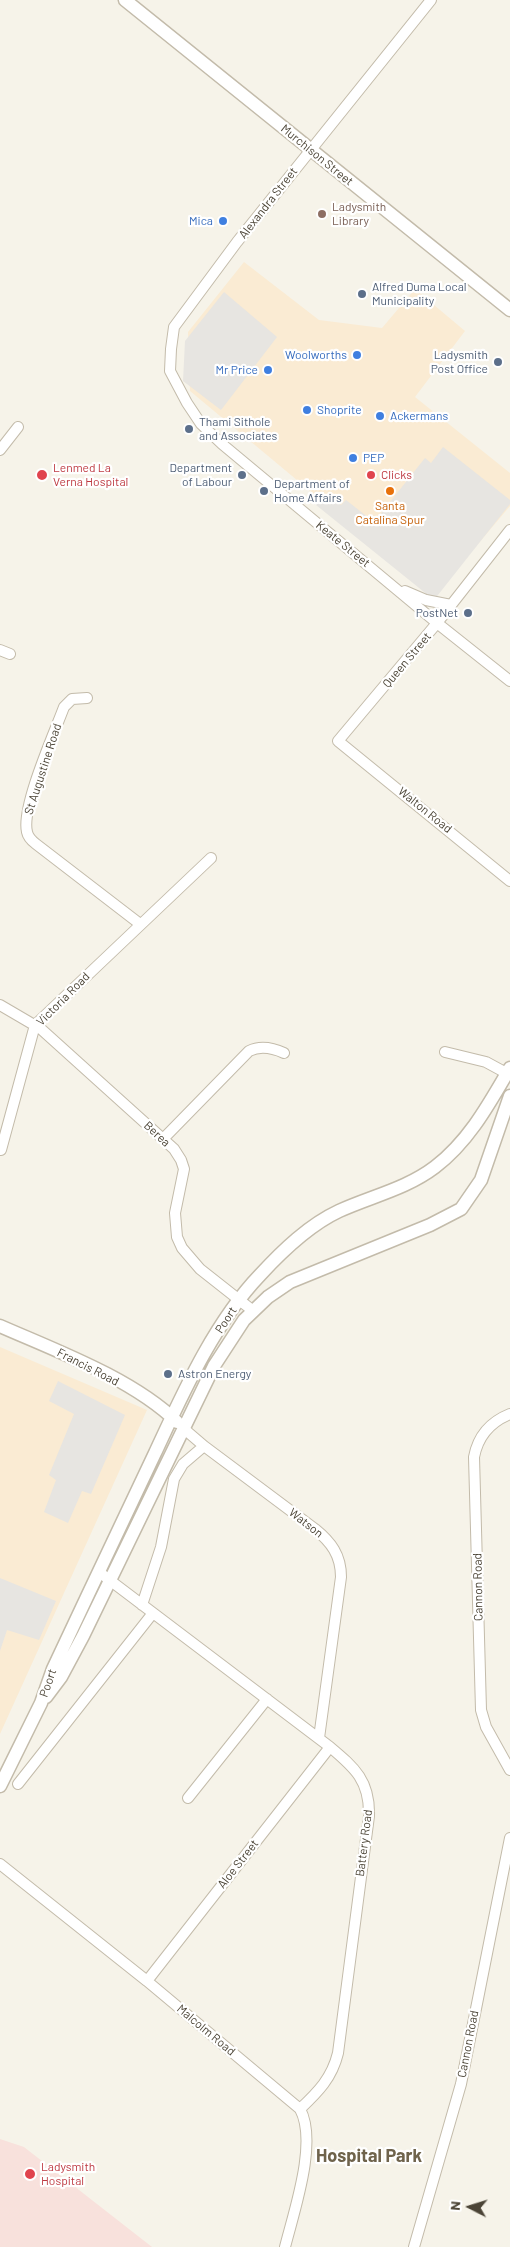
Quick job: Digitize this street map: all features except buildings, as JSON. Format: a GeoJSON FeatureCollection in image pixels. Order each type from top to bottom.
{"type":"FeatureCollection","features":[{"type":"Feature","properties":{"kind":"street","name":"Murchison Street"},"geometry":{"type":"LineString","coordinates":[[125,0],[510,310]]}},
{"type":"Feature","properties":{"kind":"street","name":"Alexandra Street"},"geometry":{"type":"LineString","coordinates":[[170,371],[170,349],[174,327],[220,263],[431,0]]}},
{"type":"Feature","properties":{"kind":"street","name":"Keate Street"},"geometry":{"type":"LineString","coordinates":[[170,371],[201,424],[222,444],[392,584],[437,624],[510,681]]}},
{"type":"Feature","properties":{"kind":"street"},"geometry":{"type":"LineString","coordinates":[[0,450],[18,427]]}},
{"type":"Feature","properties":{"kind":"street","name":"Queen Street"},"geometry":{"type":"LineString","coordinates":[[338,741],[437,624],[510,530]]}},
{"type":"Feature","properties":{"kind":"street"},"geometry":{"type":"LineString","coordinates":[[392,584],[426,600],[451,605]]}},
{"type":"Feature","properties":{"kind":"street"},"geometry":{"type":"LineString","coordinates":[[0,650],[10,654]]}},
{"type":"Feature","properties":{"kind":"street","name":"St Augustine Road"},"geometry":{"type":"LineString","coordinates":[[88,698],[72,699],[64,707],[32,795],[26,821],[27,832],[36,844],[140,924]]}},
{"type":"Feature","properties":{"kind":"street","name":"Walton Road"},"geometry":{"type":"LineString","coordinates":[[338,741],[510,881]]}},
{"type":"Feature","properties":{"kind":"street","name":"Victoria Road"},"geometry":{"type":"LineString","coordinates":[[1,1150],[35,1025],[210,858]]}},
{"type":"Feature","properties":{"kind":"street","name":"Berea"},"geometry":{"type":"LineString","coordinates":[[0,1005],[35,1025],[164,1139],[178,1155],[184,1169],[175,1213],[177,1237],[182,1248],[200,1269],[252,1310]]}},
{"type":"Feature","properties":{"kind":"street"},"geometry":{"type":"LineString","coordinates":[[164,1139],[249,1051],[255,1048],[265,1048],[284,1053]]}},
{"type":"Feature","properties":{"kind":"street"},"geometry":{"type":"LineString","coordinates":[[444,1052],[480,1060],[509,1072]]}},
{"type":"Feature","properties":{"kind":"street","name":"Poort"},"geometry":{"type":"LineString","coordinates":[[41,1703],[53,1669],[172,1417],[216,1336],[239,1299],[284,1250],[324,1220],[357,1203],[404,1186],[445,1159],[478,1121],[509,1072]]}},
{"type":"Feature","properties":{"kind":"street","name":"Poort"},"geometry":{"type":"LineString","coordinates":[[41,1703],[61,1677],[110,1581],[216,1362],[252,1310],[279,1290],[304,1276],[430,1225],[461,1209],[481,1180],[510,1096]]}},
{"type":"Feature","properties":{"kind":"street","name":"Francis Road"},"geometry":{"type":"LineString","coordinates":[[0,1326],[104,1374],[147,1398],[172,1417]]}},
{"type":"Feature","properties":{"kind":"street","name":"Cannon Road"},"geometry":{"type":"LineString","coordinates":[[510,1414],[497,1420],[483,1432],[474,1457],[481,1710],[486,1727],[510,1770]]}},
{"type":"Feature","properties":{"kind":"street","name":"Watson"},"geometry":{"type":"LineString","coordinates":[[172,1417],[204,1446],[315,1529],[330,1542],[337,1555],[341,1577],[319,1738]]}},
{"type":"Feature","properties":{"kind":"street"},"geometry":{"type":"LineString","coordinates":[[142,1605],[160,1547],[174,1480],[183,1464],[204,1446]]}},
{"type":"Feature","properties":{"kind":"street","name":"Battery Road"},"geometry":{"type":"LineString","coordinates":[[99,1572],[319,1738],[359,1775],[367,1789],[368,1816],[335,2064],[322,2089],[300,2109]]}},
{"type":"Feature","properties":{"kind":"street"},"geometry":{"type":"LineString","coordinates":[[18,1784],[153,1613]]}},
{"type":"Feature","properties":{"kind":"street"},"geometry":{"type":"LineString","coordinates":[[188,1798],[267,1699]]}},
{"type":"Feature","properties":{"kind":"street"},"geometry":{"type":"LineString","coordinates":[[0,1786],[41,1703]]}},
{"type":"Feature","properties":{"kind":"street","name":"Aloe Street"},"geometry":{"type":"LineString","coordinates":[[147,1980],[330,1747]]}},
{"type":"Feature","properties":{"kind":"street","name":"Cannon Road"},"geometry":{"type":"LineString","coordinates":[[414,2247],[460,2084],[510,1838]]}},
{"type":"Feature","properties":{"kind":"street","name":"Malcolm Road"},"geometry":{"type":"LineString","coordinates":[[0,1864],[147,1980],[300,2109]]}},
{"type":"Feature","properties":{"kind":"street"},"geometry":{"type":"LineString","coordinates":[[285,2247],[307,2149],[307,2127],[300,2109]]}},
{"type":"Feature","properties":{"kind":"shaded area"},"geometry":{"type":"Polygon","coordinates":[[[244,262],[319,320],[382,328],[415,289],[465,331],[415,397],[510,473],[510,506],[435,595],[190,391],[188,332],[244,262]]]}},
{"type":"Feature","properties":{"kind":"shaded area"},"geometry":{"type":"Polygon","coordinates":[[[224,292],[277,337],[221,410],[183,381],[185,341],[224,292]]]}},
{"type":"Feature","properties":{"kind":"shaded area"},"geometry":{"type":"Polygon","coordinates":[[[443,447],[510,500],[510,504],[434,600],[316,505],[326,494],[341,505],[346,500],[374,522],[425,458],[431,463],[443,447]]]}},
{"type":"Feature","properties":{"kind":"shaded area"},"geometry":{"type":"Polygon","coordinates":[[[0,1347],[147,1410],[0,1734],[0,1347]]]}},
{"type":"Feature","properties":{"kind":"shaded area"},"geometry":{"type":"Polygon","coordinates":[[[58,1381],[125,1415],[91,1494],[82,1491],[68,1523],[44,1512],[56,1480],[49,1475],[74,1414],[49,1401],[58,1381]]]}},
{"type":"Feature","properties":{"kind":"shaded area"},"geometry":{"type":"Polygon","coordinates":[[[0,1578],[56,1601],[39,1640],[7,1630],[0,1651],[0,1578]]]}},
{"type":"Feature","properties":{"kind":"shaded area","name":"Ladysmith Hospital"},"geometry":{"type":"Polygon","coordinates":[[[0,2139],[24,2147],[152,2247],[0,2247],[0,2139]]]}},
{"type":"Feature","properties":{"kind":"place","name":"Ladysmith Library"},"geometry":{"type":"Point","coordinates":[322,214]}},
{"type":"Feature","properties":{"kind":"place","name":"Mica"},"geometry":{"type":"Point","coordinates":[223,221]}},
{"type":"Feature","properties":{"kind":"place","name":"Alfred Duma Local Municipality"},"geometry":{"type":"Point","coordinates":[362,294]}},
{"type":"Feature","properties":{"kind":"place","name":"Woolworths"},"geometry":{"type":"Point","coordinates":[357,355]}},
{"type":"Feature","properties":{"kind":"place","name":"Ladysmith Post Office"},"geometry":{"type":"Point","coordinates":[498,362]}},
{"type":"Feature","properties":{"kind":"place","name":"Mr Price"},"geometry":{"type":"Point","coordinates":[268,370]}},
{"type":"Feature","properties":{"kind":"place","name":"Shoprite"},"geometry":{"type":"Point","coordinates":[307,410]}},
{"type":"Feature","properties":{"kind":"place","name":"Ackermans"},"geometry":{"type":"Point","coordinates":[380,416]}},
{"type":"Feature","properties":{"kind":"place","name":"Thami Sithole and Associates"},"geometry":{"type":"Point","coordinates":[189,429]}},
{"type":"Feature","properties":{"kind":"place","name":"PEP"},"geometry":{"type":"Point","coordinates":[353,458]}},
{"type":"Feature","properties":{"kind":"place","name":"Lenmed La Verna Hospital"},"geometry":{"type":"Point","coordinates":[42,475]}},
{"type":"Feature","properties":{"kind":"place","name":"Department of Labour"},"geometry":{"type":"Point","coordinates":[242,475]}},
{"type":"Feature","properties":{"kind":"place","name":"Clicks"},"geometry":{"type":"Point","coordinates":[371,475]}},
{"type":"Feature","properties":{"kind":"place","name":"Department of Home Affairs"},"geometry":{"type":"Point","coordinates":[264,491]}},
{"type":"Feature","properties":{"kind":"place","name":"Santa Catalina Spur"},"geometry":{"type":"Point","coordinates":[390,491]}},
{"type":"Feature","properties":{"kind":"place","name":"PostNet"},"geometry":{"type":"Point","coordinates":[468,613]}},
{"type":"Feature","properties":{"kind":"place","name":"Astron Energy"},"geometry":{"type":"Point","coordinates":[168,1374]}},
{"type":"Feature","properties":{"kind":"place","name":"Ladysmith Hospital"},"geometry":{"type":"Point","coordinates":[30,2174]}},
{"type":"Feature","properties":{"kind":"district","name":"Hospital Park"},"geometry":{"type":"Point","coordinates":[369,2156]}}]}
